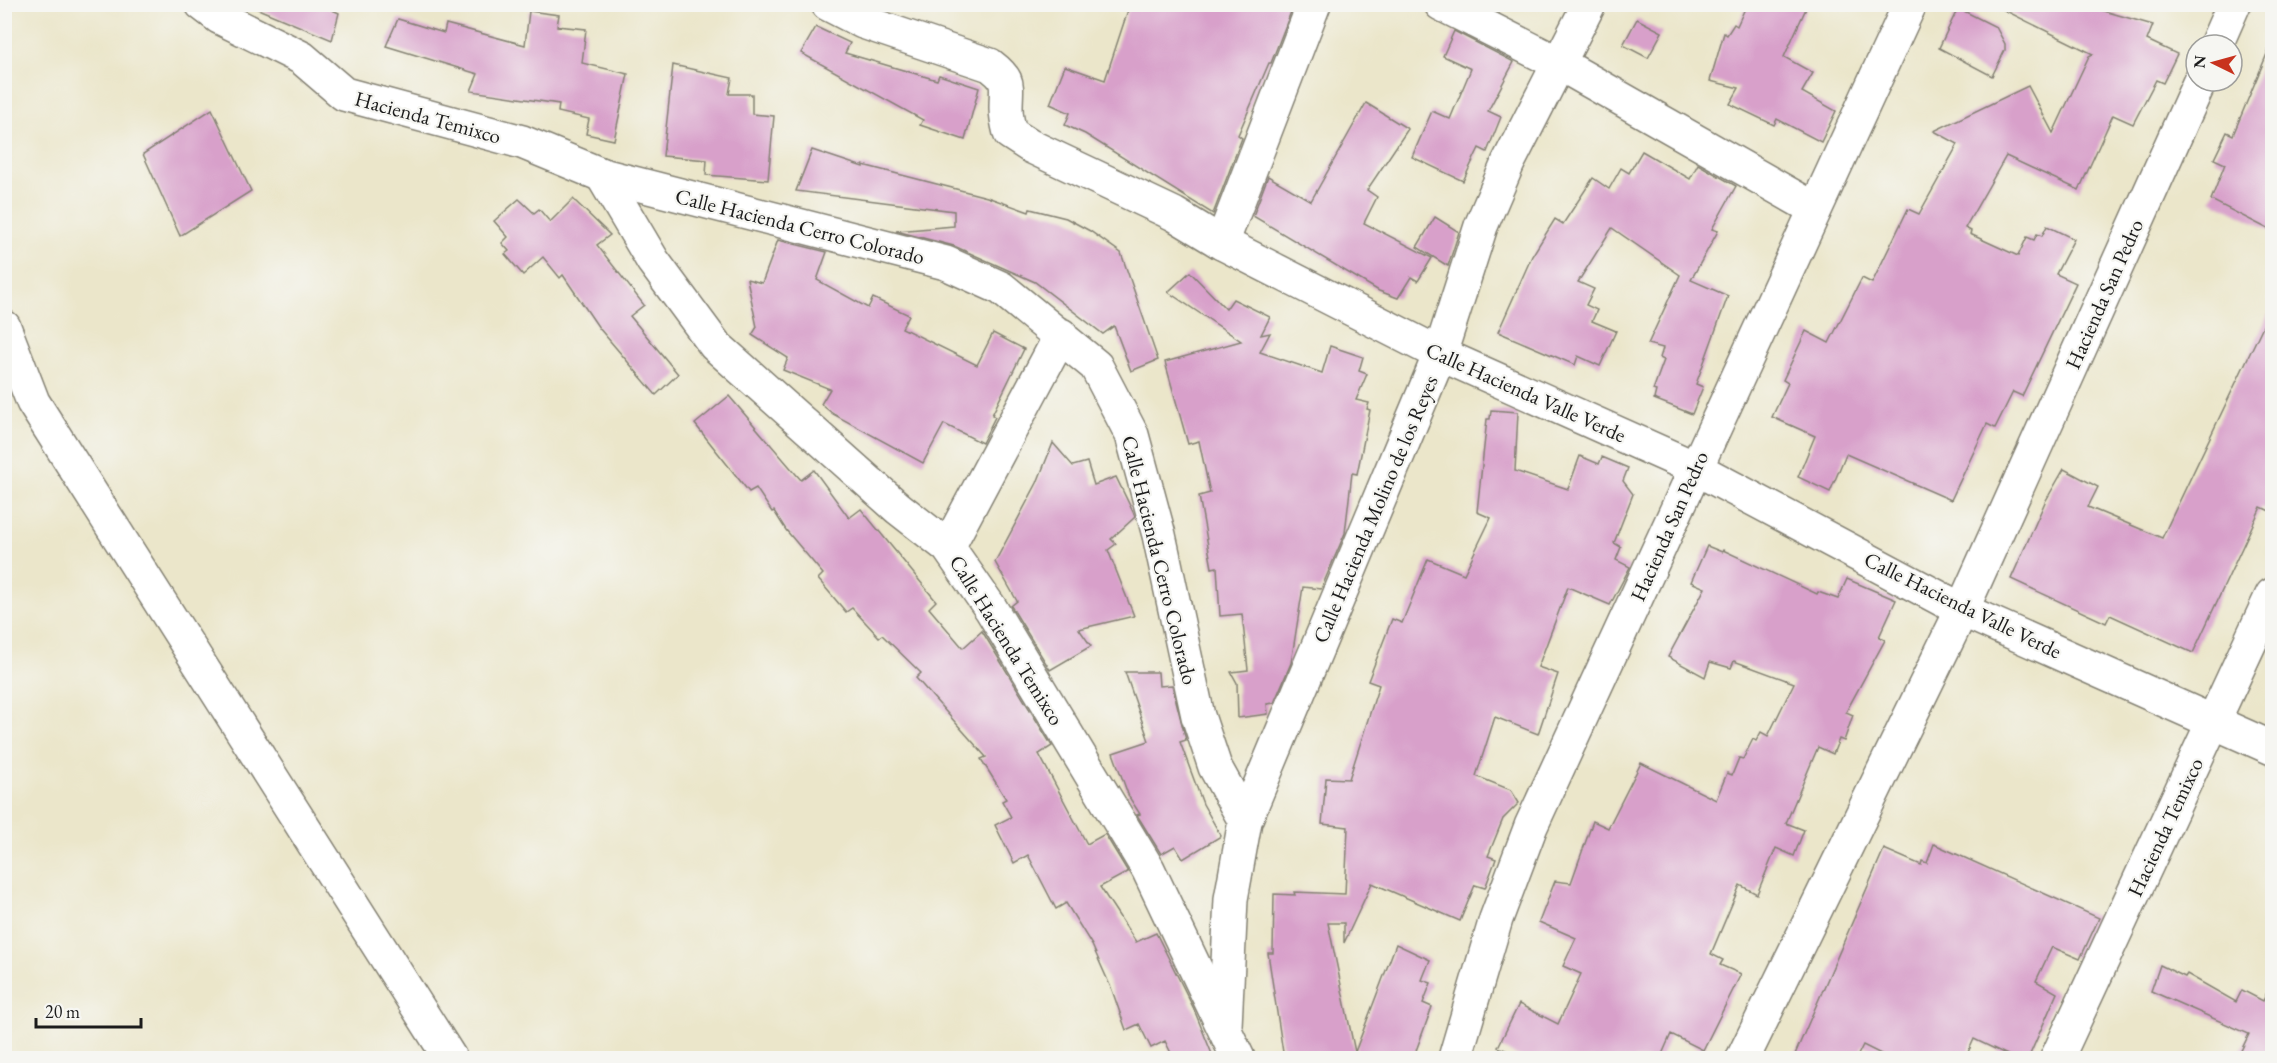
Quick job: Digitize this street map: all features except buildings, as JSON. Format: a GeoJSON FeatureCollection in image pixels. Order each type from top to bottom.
{"type":"FeatureCollection","features":[{"type":"Feature","properties":{"kind":"street","name":"Hacienda Temixco"},"geometry":{"type":"LineString","coordinates":[[202,4],[219,17],[302,58],[344,94],[522,142],[602,175]]}},
{"type":"Feature","properties":{"kind":"street","name":"Calle Hacienda Valle Verde"},"geometry":{"type":"LineString","coordinates":[[828,4],[864,22],[990,65],[1008,84],[1006,109],[1010,133],[1030,146],[1174,214],[1222,243],[1440,354],[1695,468],[1962,610],[2214,720],[2272,748]]}},
{"type":"Feature","properties":{"kind":"street"},"geometry":{"type":"LineString","coordinates":[[1222,243],[1314,4]]}},
{"type":"Feature","properties":{"kind":"street"},"geometry":{"type":"LineString","coordinates":[[1441,4],[1560,64],[1815,209]]}},
{"type":"Feature","properties":{"kind":"street","name":"Calle Hacienda Molino de los Reyes"},"geometry":{"type":"LineString","coordinates":[[1232,1045],[1231,899],[1245,821],[1440,354],[1486,216],[1508,163],[1589,4]]}},
{"type":"Feature","properties":{"kind":"street","name":"Hacienda San Pedro"},"geometry":{"type":"LineString","coordinates":[[1455,1059],[1496,919],[1531,826],[1910,4]]}},
{"type":"Feature","properties":{"kind":"street"},"geometry":{"type":"LineString","coordinates":[[2221,33],[2234,4]]}},
{"type":"Feature","properties":{"kind":"street","name":"Hacienda San Pedro"},"geometry":{"type":"LineString","coordinates":[[1743,1059],[1962,610],[2195,93]]}},
{"type":"Feature","properties":{"kind":"street","name":"Calle Hacienda Cerro Colorado"},"geometry":{"type":"LineString","coordinates":[[602,175],[946,263],[1001,288],[1096,366],[1132,435],[1159,535],[1198,716],[1215,767],[1245,821]]}},
{"type":"Feature","properties":{"kind":"street","name":"Calle Hacienda Temixco"},"geometry":{"type":"LineString","coordinates":[[602,175],[654,261],[715,345],[889,500],[948,547],[991,609],[1148,869],[1232,1045]]}},
{"type":"Feature","properties":{"kind":"street"},"geometry":{"type":"LineString","coordinates":[[4,327],[33,402],[450,1059]]}},
{"type":"Feature","properties":{"kind":"street"},"geometry":{"type":"LineString","coordinates":[[948,547],[1061,335]]}},
{"type":"Feature","properties":{"kind":"street","name":"Hacienda Temixco"},"geometry":{"type":"LineString","coordinates":[[2057,1059],[2272,595]]}}]}
